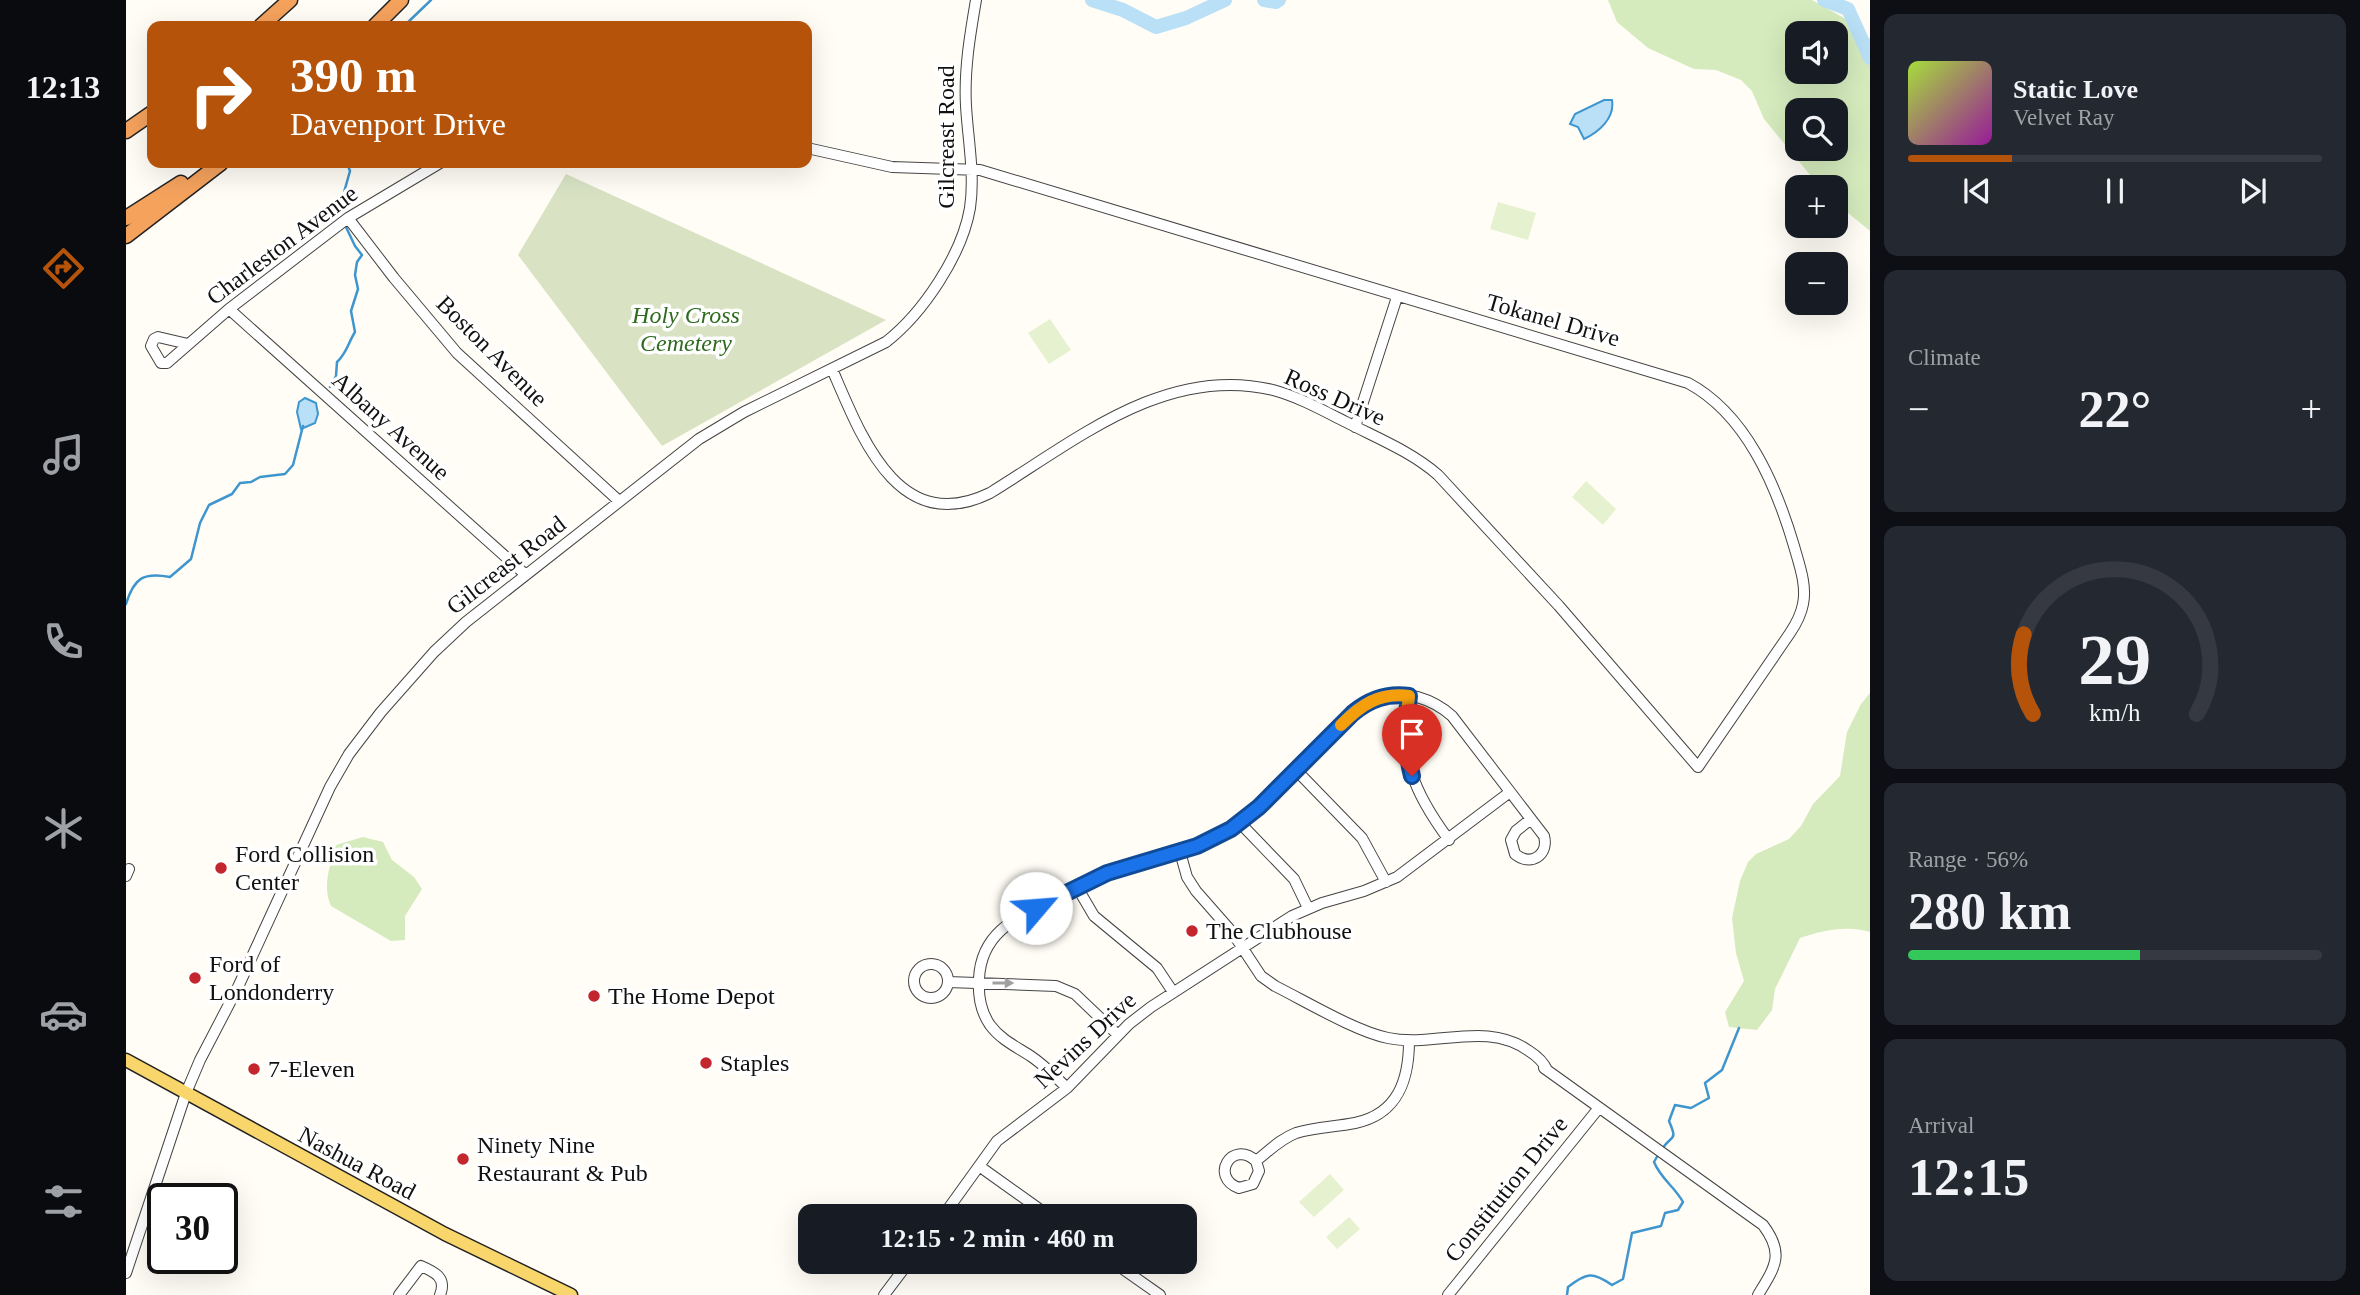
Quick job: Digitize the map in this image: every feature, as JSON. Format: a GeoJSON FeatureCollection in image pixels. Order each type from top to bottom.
{"type":"FeatureCollection","features":[{"type":"Feature","properties":{"kind":"highway"},"geometry":{"type":"LineString","coordinates":[[267,21],[290,0]]}},
{"type":"Feature","properties":{"kind":"highway"},"geometry":{"type":"LineString","coordinates":[[380,21],[401,0]]}},
{"type":"Feature","properties":{"kind":"highway"},"geometry":{"type":"LineString","coordinates":[[126,131],[147,116]]}},
{"type":"Feature","properties":{"kind":"highway"},"geometry":{"type":"LineString","coordinates":[[126,218],[205,168]]}},
{"type":"Feature","properties":{"kind":"highway"},"geometry":{"type":"LineString","coordinates":[[126,236],[214,168]]}},
{"type":"Feature","properties":{"kind":"main road","name":"Nashua Road"},"geometry":{"type":"LineString","coordinates":[[126,1060],[445,1234],[569,1294]]}},
{"type":"Feature","properties":{"kind":"street","name":"Gilcreast Road"},"geometry":{"type":"LineString","coordinates":[[126,1273],[131,1244],[186,1093],[330,787],[349,754],[382,712],[434,652],[486,605],[657,471],[713,429],[886,342],[900,331],[923,304],[955,251],[966,226],[972,193],[966,79],[976,0]]}},
{"type":"Feature","properties":{"kind":"street"},"geometry":{"type":"LineString","coordinates":[[812,149],[892,167],[971,169]]}},
{"type":"Feature","properties":{"kind":"street","name":"Charleston Avenue"},"geometry":{"type":"LineString","coordinates":[[188,344],[229,309],[348,218],[432,168]]}},
{"type":"Feature","properties":{"kind":"street","name":"Tokanel Drive"},"geometry":{"type":"LineString","coordinates":[[971,169],[1688,383],[1718,402],[1773,483],[1800,567],[1804,601],[1799,618],[1790,633],[1698,767]]}},
{"type":"Feature","properties":{"kind":"street","name":"Boston Avenue"},"geometry":{"type":"LineString","coordinates":[[348,218],[394,278],[457,352],[620,502]]}},
{"type":"Feature","properties":{"kind":"street"},"geometry":{"type":"LineString","coordinates":[[1355,427],[1398,297]]}},
{"type":"Feature","properties":{"kind":"street","name":"Albany Avenue"},"geometry":{"type":"LineString","coordinates":[[229,309],[526,575]]}},
{"type":"Feature","properties":{"kind":"street","name":"Ross Drive"},"geometry":{"type":"LineString","coordinates":[[832,369],[861,435],[880,465],[905,489],[920,499],[937,504],[955,505],[974,501],[1102,423],[1151,400],[1184,390],[1220,386],[1273,390],[1309,404],[1424,463],[1438,475],[1559,606],[1698,767]]}},
{"type":"Feature","properties":{"kind":"street"},"geometry":{"type":"LineString","coordinates":[[1068,1088],[1048,1069],[1010,1044],[990,1024],[982,1007],[979,983],[982,959],[1000,930],[1016,918],[1107,873],[1180,852],[1209,841],[1240,823],[1361,707],[1391,694],[1437,704],[1452,716],[1531,819]]}},
{"type":"Feature","properties":{"kind":"street"},"geometry":{"type":"LineString","coordinates":[[1409,696],[1406,719],[1408,757],[1414,783],[1423,803],[1449,840]]}},
{"type":"Feature","properties":{"kind":"street"},"geometry":{"type":"LineString","coordinates":[[1296,770],[1362,838],[1386,882]]}},
{"type":"Feature","properties":{"kind":"street","name":"Nevins Drive"},"geometry":{"type":"LineString","coordinates":[[952,1204],[997,1141],[1068,1088],[1140,1015],[1308,908],[1386,882],[1407,871],[1510,792]]}},
{"type":"Feature","properties":{"kind":"street"},"geometry":{"type":"LineString","coordinates":[[1240,823],[1294,879],[1308,908]]}},
{"type":"Feature","properties":{"kind":"street"},"geometry":{"type":"LineString","coordinates":[[1180,852],[1191,884],[1223,920],[1261,976],[1275,986],[1372,1034],[1409,1041],[1480,1034],[1524,1047],[1598,1109],[1748,1212],[1770,1233],[1776,1248],[1776,1260],[1758,1295]]}},
{"type":"Feature","properties":{"kind":"street"},"geometry":{"type":"LineString","coordinates":[[1077,887],[1094,916],[1157,968],[1173,992]]}},
{"type":"Feature","properties":{"kind":"street"},"geometry":{"type":"LineString","coordinates":[[948,982],[1056,986],[1075,994],[1118,1035]]}},
{"type":"Feature","properties":{"kind":"street"},"geometry":{"type":"LineString","coordinates":[[1256,1161],[1298,1132],[1354,1124],[1378,1114],[1393,1101],[1404,1084],[1409,1060],[1409,1041]]}},
{"type":"Feature","properties":{"kind":"street","name":"Constitution Drive"},"geometry":{"type":"LineString","coordinates":[[1448,1295],[1598,1109]]}},
{"type":"Feature","properties":{"kind":"street"},"geometry":{"type":"LineString","coordinates":[[979,1166],[1032,1204]]}},
{"type":"Feature","properties":{"kind":"street"},"geometry":{"type":"LineString","coordinates":[[403,1294],[421,1266],[436,1273],[440,1279],[440,1295]]}},
{"type":"Feature","properties":{"kind":"street"},"geometry":{"type":"LineString","coordinates":[[884,1295],[900,1274]]}},
{"type":"Feature","properties":{"kind":"street"},"geometry":{"type":"LineString","coordinates":[[1130,1274],[1160,1295]]}},
{"type":"Feature","properties":{"kind":"green space"},"geometry":{"type":"Polygon","coordinates":[[[1608,0],[1812,0],[1844,18],[1846,21],[1785,21],[1785,84],[1848,84],[1848,23],[1860,38],[1870,38],[1870,231],[1848,213],[1848,175],[1810,175],[1799,161],[1848,161],[1848,98],[1785,98],[1785,144],[1764,119],[1752,91],[1741,80],[1716,70],[1694,69],[1648,48],[1617,22],[1608,0]]]}},
{"type":"Feature","properties":{"kind":"green space","name":"Holy Cross Cemetery"},"geometry":{"type":"Polygon","coordinates":[[[566,174],[886,320],[662,446],[518,255],[566,174]]]}},
{"type":"Feature","properties":{"kind":"green space"},"geometry":{"type":"Polygon","coordinates":[[[1498,202],[1536,213],[1528,240],[1490,229],[1498,202]]]}},
{"type":"Feature","properties":{"kind":"green space"},"geometry":{"type":"Polygon","coordinates":[[[1050,319],[1071,350],[1049,364],[1028,333],[1050,319]]]}},
{"type":"Feature","properties":{"kind":"green space"},"geometry":{"type":"Polygon","coordinates":[[[1586,481],[1616,509],[1603,525],[1572,497],[1586,481]]]}},
{"type":"Feature","properties":{"kind":"green space"},"geometry":{"type":"Polygon","coordinates":[[[1870,693],[1870,932],[1835,929],[1800,938],[1775,989],[1772,1010],[1757,1030],[1729,1027],[1725,1012],[1744,981],[1736,953],[1732,918],[1740,881],[1748,862],[1756,854],[1789,839],[1801,826],[1813,804],[1840,776],[1847,732],[1861,704],[1870,693]]]}},
{"type":"Feature","properties":{"kind":"green space"},"geometry":{"type":"Polygon","coordinates":[[[363,837],[383,842],[392,860],[414,877],[422,889],[405,916],[405,940],[391,941],[331,906],[328,899],[329,868],[336,845],[363,837]]]}},
{"type":"Feature","properties":{"kind":"green space"},"geometry":{"type":"Polygon","coordinates":[[[1330,1174],[1344,1190],[1314,1217],[1299,1202],[1330,1174]]]}},
{"type":"Feature","properties":{"kind":"green space"},"geometry":{"type":"Polygon","coordinates":[[[1349,1217],[1360,1229],[1337,1249],[1326,1237],[1349,1217]]]}},
{"type":"Feature","properties":{"kind":"water"},"geometry":{"type":"Polygon","coordinates":[[[1604,100],[1612,100],[1611,113],[1600,128],[1584,139],[1578,127],[1570,124],[1575,114],[1604,100]]]}},
{"type":"Feature","properties":{"kind":"water"},"geometry":{"type":"Polygon","coordinates":[[[305,398],[316,403],[318,414],[315,423],[301,429],[297,412],[299,402],[305,398]]]}},
{"type":"Feature","properties":{"kind":"waterway"},"geometry":{"type":"LineString","coordinates":[[409,21],[431,0]]}},
{"type":"Feature","properties":{"kind":"waterway"},"geometry":{"type":"LineString","coordinates":[[1092,0],[1123,10],[1156,27],[1186,18],[1225,0]]}},
{"type":"Feature","properties":{"kind":"waterway"},"geometry":{"type":"LineString","coordinates":[[1264,0],[1279,0]]}},
{"type":"Feature","properties":{"kind":"waterway"},"geometry":{"type":"LineString","coordinates":[[1824,0],[1848,9],[1870,58]]}},
{"type":"Feature","properties":{"kind":"waterway"},"geometry":{"type":"LineString","coordinates":[[339,210],[349,168]]}},
{"type":"Feature","properties":{"kind":"waterway"},"geometry":{"type":"LineString","coordinates":[[330,387],[336,376],[337,362],[355,332],[351,311],[358,289],[355,275],[357,262],[362,255],[345,225]]}},
{"type":"Feature","properties":{"kind":"waterway"},"geometry":{"type":"LineString","coordinates":[[126,604],[132,588],[141,579],[153,575],[170,577],[191,559],[200,523],[209,505],[232,494],[240,483],[285,474],[293,465],[303,426]]}},
{"type":"Feature","properties":{"kind":"waterway"},"geometry":{"type":"LineString","coordinates":[[1662,1149],[1673,1137],[1669,1121],[1675,1105],[1691,1108],[1709,1098],[1705,1083],[1722,1070],[1739,1028]]}},
{"type":"Feature","properties":{"kind":"waterway"},"geometry":{"type":"LineString","coordinates":[[1567,1295],[1568,1287],[1585,1277],[1599,1277],[1612,1285],[1623,1279],[1632,1233],[1661,1226],[1665,1213],[1678,1210],[1683,1202],[1657,1168],[1654,1162],[1658,1155]]}},
{"type":"Feature","properties":{"kind":"slow traffic"},"geometry":{"type":"LineString","coordinates":[[1341,725],[1371,700],[1391,694],[1409,696],[1406,722]]}},
{"type":"Feature","properties":{"kind":"place","name":"Ford Collision Center"},"geometry":{"type":"Point","coordinates":[221,868]}},
{"type":"Feature","properties":{"kind":"place","name":"The Clubhouse"},"geometry":{"type":"Point","coordinates":[1192,931]}},
{"type":"Feature","properties":{"kind":"place","name":"Ford of Londonderry"},"geometry":{"type":"Point","coordinates":[195,978]}},
{"type":"Feature","properties":{"kind":"place","name":"The Home Depot"},"geometry":{"type":"Point","coordinates":[594,996]}},
{"type":"Feature","properties":{"kind":"place","name":"Staples"},"geometry":{"type":"Point","coordinates":[706,1063]}},
{"type":"Feature","properties":{"kind":"place","name":"7-Eleven"},"geometry":{"type":"Point","coordinates":[254,1069]}},
{"type":"Feature","properties":{"kind":"place","name":"Ninety Nine Restaurant & Pub"},"geometry":{"type":"Point","coordinates":[463,1159]}},
{"type":"Feature","properties":{"kind":"route"},"geometry":{"type":"LineString","coordinates":[[1036,908],[1107,873],[1197,846],[1231,829],[1259,807],[1353,713],[1371,700],[1391,694],[1409,696],[1406,732],[1412,776]]}}]}
